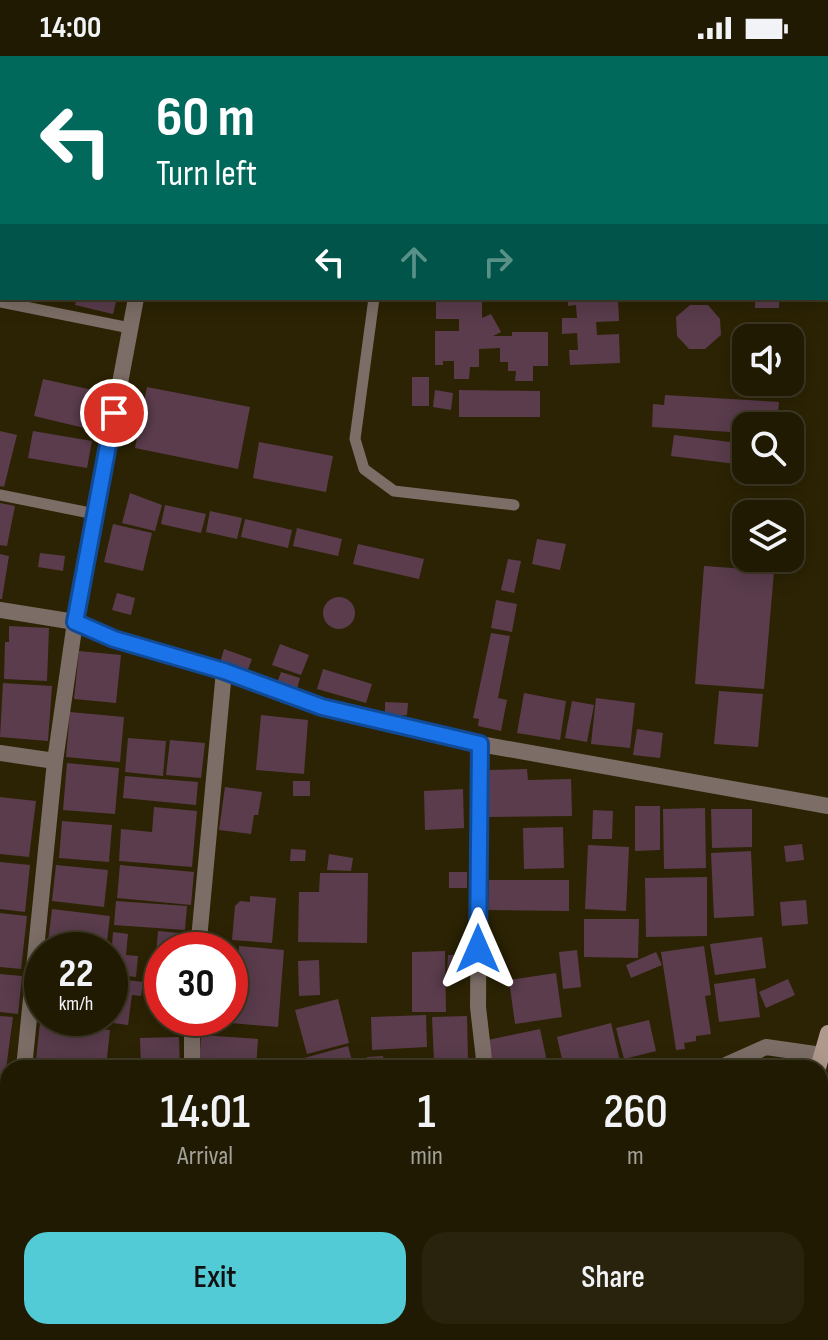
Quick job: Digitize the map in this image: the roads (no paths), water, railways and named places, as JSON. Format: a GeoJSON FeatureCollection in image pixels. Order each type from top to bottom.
{"type":"FeatureCollection","features":[{"type":"Feature","properties":{"kind":"main road"},"geometry":{"type":"LineString","coordinates":[[821,1060],[828,1033]]}},
{"type":"Feature","properties":{"kind":"street"},"geometry":{"type":"LineString","coordinates":[[25,1060],[55,761],[75,622],[136,300]]}},
{"type":"Feature","properties":{"kind":"street"},"geometry":{"type":"LineString","coordinates":[[0,610],[75,622],[114,639],[224,671],[322,707],[480,744],[828,806]]}},
{"type":"Feature","properties":{"kind":"street"},"geometry":{"type":"LineString","coordinates":[[200,932],[224,671]]}},
{"type":"Feature","properties":{"kind":"street"},"geometry":{"type":"LineString","coordinates":[[480,744],[478,1007],[484,1060]]}},
{"type":"Feature","properties":{"kind":"street"},"geometry":{"type":"LineString","coordinates":[[0,753],[55,761]]}},
{"type":"Feature","properties":{"kind":"street"},"geometry":{"type":"LineString","coordinates":[[192,1036],[192,1060]]}},
{"type":"Feature","properties":{"kind":"street"},"geometry":{"type":"LineString","coordinates":[[737,1060],[766,1047],[813,1060]]}},
{"type":"Feature","properties":{"kind":"lane"},"geometry":{"type":"LineString","coordinates":[[374,300],[355,439],[364,469],[394,491],[514,505]]}},
{"type":"Feature","properties":{"kind":"lane"},"geometry":{"type":"LineString","coordinates":[[0,302],[130,328]]}},
{"type":"Feature","properties":{"kind":"lane"},"geometry":{"type":"LineString","coordinates":[[0,495],[95,514]]}}]}
